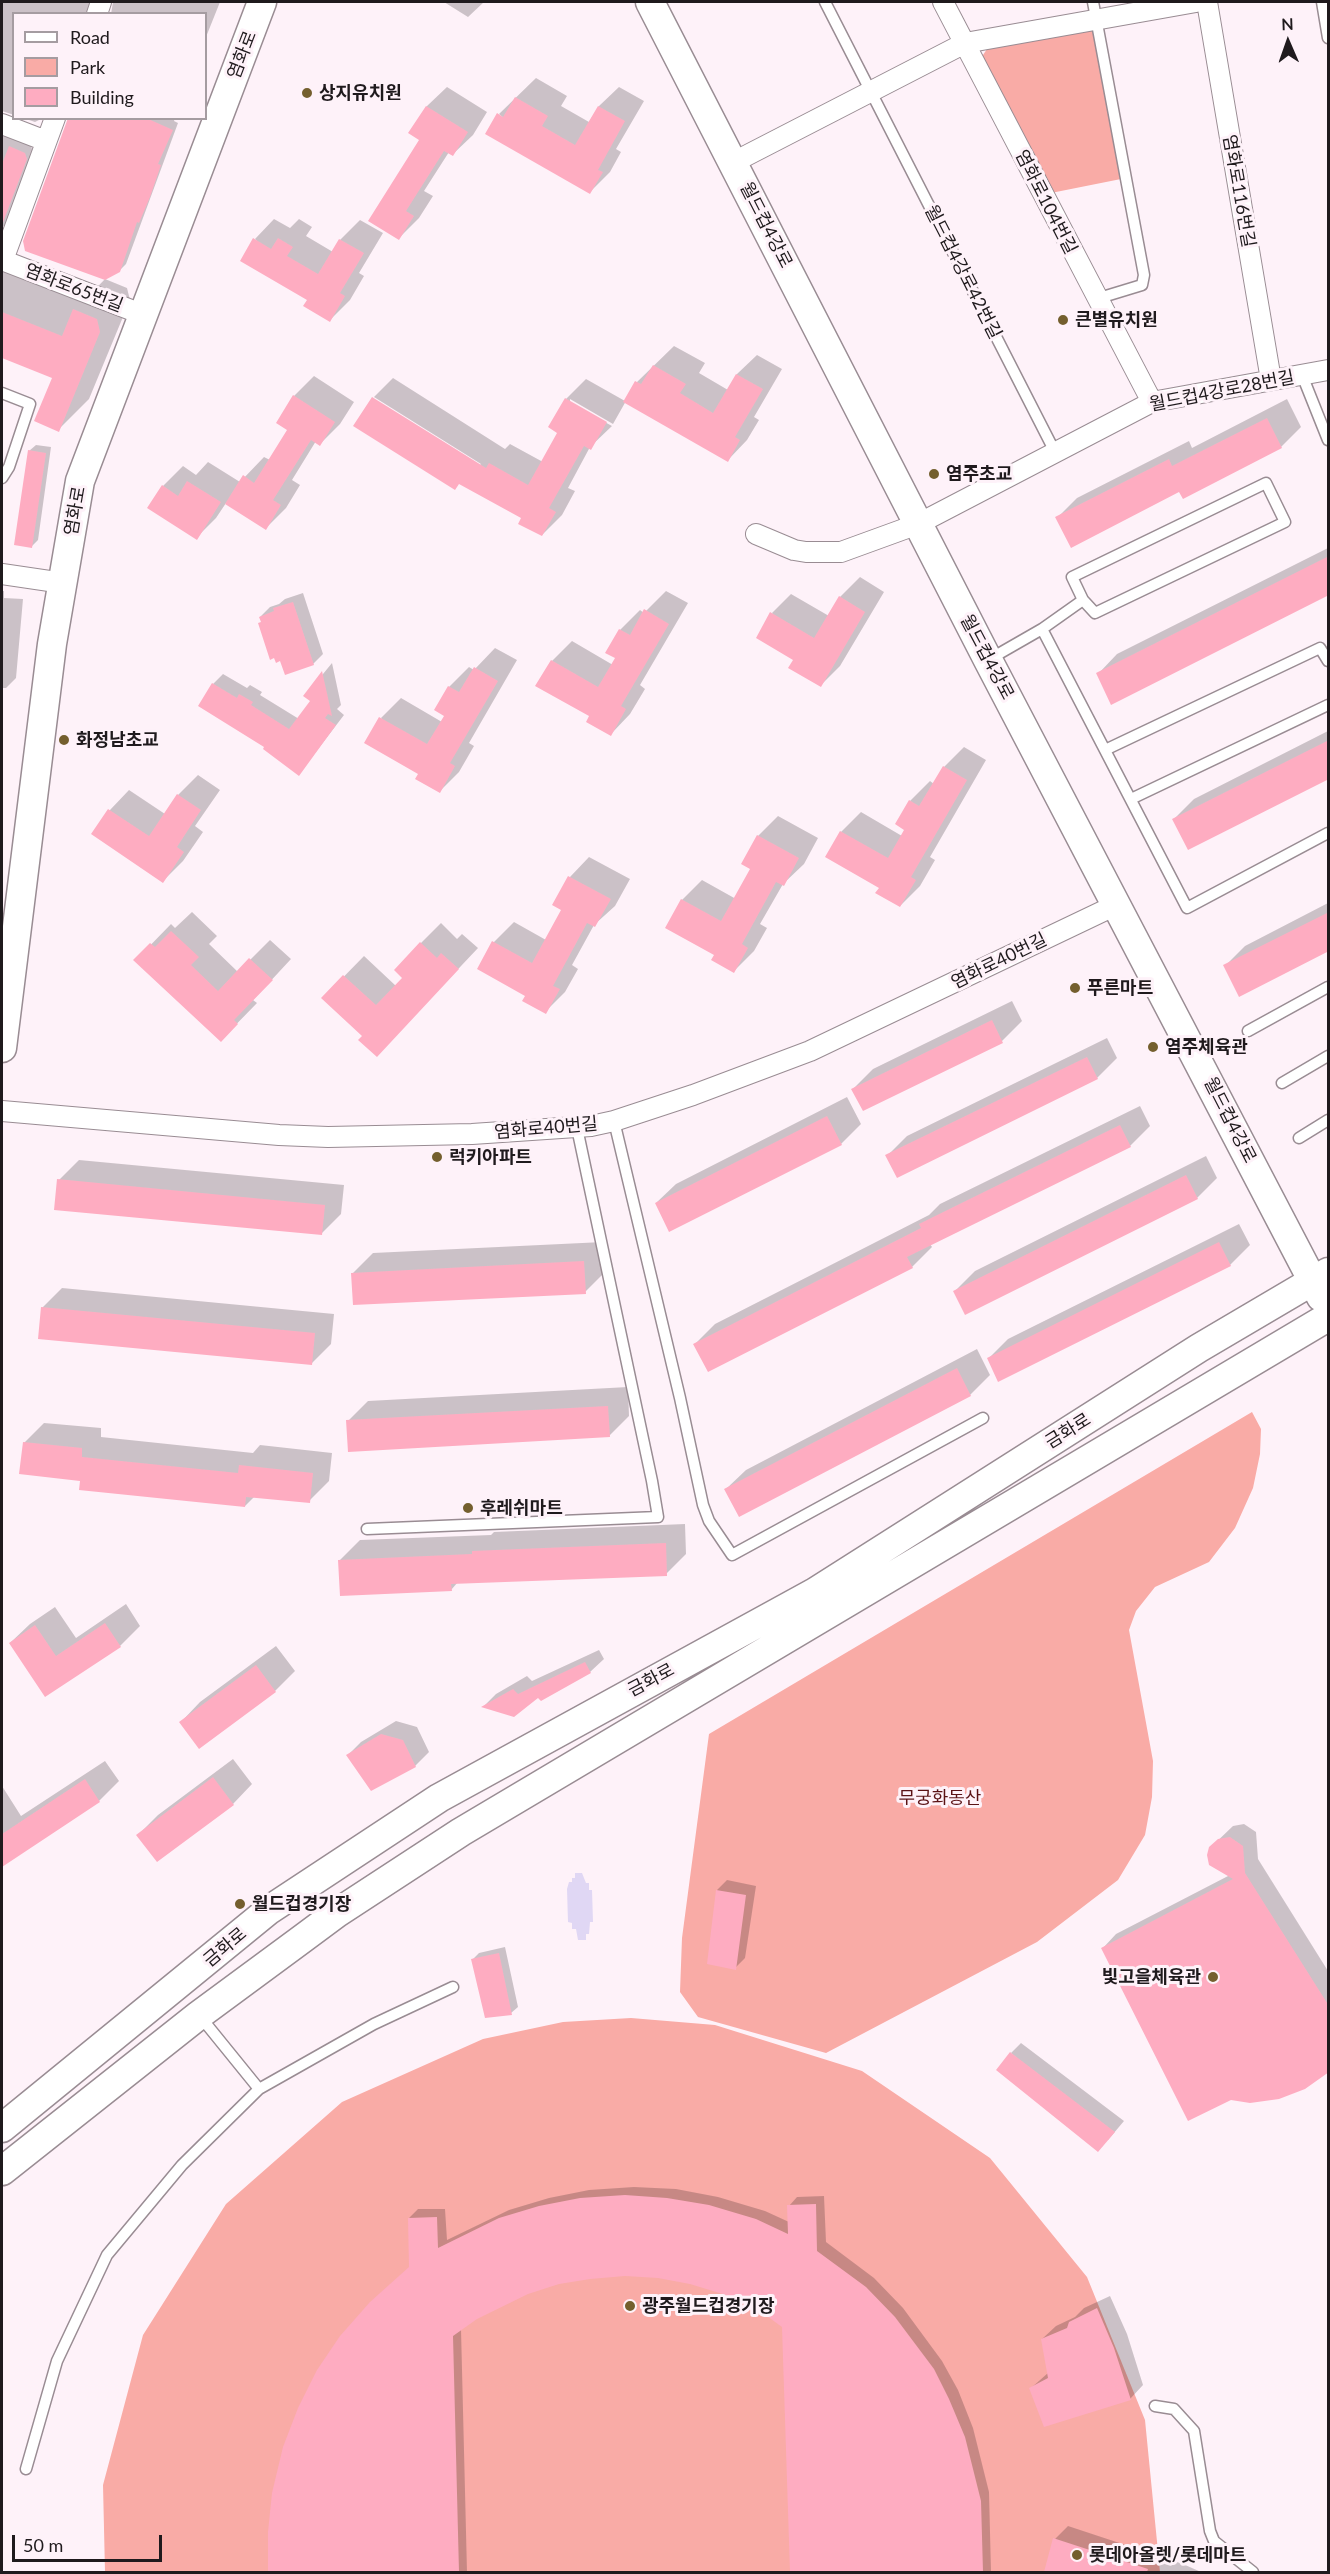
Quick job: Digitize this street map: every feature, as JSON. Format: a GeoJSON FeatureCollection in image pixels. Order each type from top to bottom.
{"type":"FeatureCollection","features":[{"type":"Feature","properties":{"kind":"main road","name":"염화로"},"geometry":{"type":"LineString","coordinates":[[2,1048],[8,926],[80,481],[262,2]]}},
{"type":"Feature","properties":{"kind":"main road","name":"월드컵4강로"},"geometry":{"type":"LineString","coordinates":[[650,2],[988,660],[1321,1277],[1329,1311]]}},
{"type":"Feature","properties":{"kind":"main road","name":"금화로"},"geometry":{"type":"LineString","coordinates":[[2,2128],[269,1910],[439,1798],[815,1592],[1199,1347],[1321,1277]]}},
{"type":"Feature","properties":{"kind":"main road","name":"금화로"},"geometry":{"type":"LineString","coordinates":[[2,2171],[199,2015],[337,1913],[461,1832],[1329,1317]]}},
{"type":"Feature","properties":{"kind":"street","name":"염화로104번길"},"geometry":{"type":"LineString","coordinates":[[943,2],[1152,402]]}},
{"type":"Feature","properties":{"kind":"street"},"geometry":{"type":"LineString","coordinates":[[734,162],[965,43],[1095,11],[1196,2]]}},
{"type":"Feature","properties":{"kind":"street","name":"염화로116번길"},"geometry":{"type":"LineString","coordinates":[[1207,2],[1271,380]]}},
{"type":"Feature","properties":{"kind":"street","name":"염화로65번길"},"geometry":{"type":"LineString","coordinates":[[54,120],[2,260],[144,315]]}},
{"type":"Feature","properties":{"kind":"street"},"geometry":{"type":"LineString","coordinates":[[2,124],[46,141]]}},
{"type":"Feature","properties":{"kind":"street","name":"월드컵4강로28번길"},"geometry":{"type":"LineString","coordinates":[[756,534],[794,550],[841,552],[918,524],[1152,402],[1329,370]]}},
{"type":"Feature","properties":{"kind":"street"},"geometry":{"type":"LineString","coordinates":[[2,574],[63,584]]}},
{"type":"Feature","properties":{"kind":"street","name":"염화로40번길"},"geometry":{"type":"LineString","coordinates":[[2,1111],[279,1135],[328,1137],[472,1134],[577,1128],[614,1121],[810,1051],[1118,904]]}},
{"type":"Feature","properties":{"kind":"lane","name":"월드컵4강로42번길"},"geometry":{"type":"LineString","coordinates":[[825,2],[1054,452]]}},
{"type":"Feature","properties":{"kind":"lane"},"geometry":{"type":"LineString","coordinates":[[1322,2],[1329,38]]}},
{"type":"Feature","properties":{"kind":"lane"},"geometry":{"type":"LineString","coordinates":[[1095,11],[1144,275],[1142,285],[1096,298]]}},
{"type":"Feature","properties":{"kind":"lane"},"geometry":{"type":"LineString","coordinates":[[1302,375],[1324,421],[1329,440]]}},
{"type":"Feature","properties":{"kind":"lane"},"geometry":{"type":"LineString","coordinates":[[2,393],[30,404],[2,478]]}},
{"type":"Feature","properties":{"kind":"lane"},"geometry":{"type":"LineString","coordinates":[[1266,483],[1285,522],[1095,614],[1083,600],[1072,577],[1266,483]]}},
{"type":"Feature","properties":{"kind":"lane"},"geometry":{"type":"LineString","coordinates":[[988,660],[1042,629],[1083,600]]}},
{"type":"Feature","properties":{"kind":"lane"},"geometry":{"type":"LineString","coordinates":[[1042,629],[1188,908],[1329,833]]}},
{"type":"Feature","properties":{"kind":"lane"},"geometry":{"type":"LineString","coordinates":[[1105,750],[1320,648],[1329,661]]}},
{"type":"Feature","properties":{"kind":"lane"},"geometry":{"type":"LineString","coordinates":[[1131,799],[1329,705]]}},
{"type":"Feature","properties":{"kind":"lane"},"geometry":{"type":"LineString","coordinates":[[1248,1031],[1328,988]]}},
{"type":"Feature","properties":{"kind":"lane"},"geometry":{"type":"LineString","coordinates":[[1282,1083],[1329,1056]]}},
{"type":"Feature","properties":{"kind":"lane"},"geometry":{"type":"LineString","coordinates":[[1299,1138],[1329,1120]]}},
{"type":"Feature","properties":{"kind":"lane"},"geometry":{"type":"LineString","coordinates":[[614,1121],[703,1505],[709,1521],[732,1555],[983,1418]]}},
{"type":"Feature","properties":{"kind":"lane"},"geometry":{"type":"LineString","coordinates":[[367,1529],[658,1517],[577,1128]]}},
{"type":"Feature","properties":{"kind":"lane"},"geometry":{"type":"LineString","coordinates":[[26,2469],[57,2361],[107,2255],[182,2165],[260,2089],[374,2024],[453,1987]]}},
{"type":"Feature","properties":{"kind":"lane"},"geometry":{"type":"LineString","coordinates":[[199,2015],[260,2089]]}},
{"type":"Feature","properties":{"kind":"lane"},"geometry":{"type":"LineString","coordinates":[[1155,2406],[1174,2409],[1194,2431],[1210,2531],[1214,2541],[1253,2572]]}},
{"type":"Feature","properties":{"kind":"green space"},"geometry":{"type":"Polygon","coordinates":[[[1086,28],[1094,32],[1121,179],[1051,193],[979,61],[987,49],[1086,28]]]}},
{"type":"Feature","properties":{"kind":"green space","name":"무궁화동산"},"geometry":{"type":"Polygon","coordinates":[[[1252,1412],[1261,1429],[1260,1454],[1253,1488],[1235,1528],[1209,1562],[1155,1587],[1136,1611],[1129,1630],[1153,1761],[1152,1797],[1145,1835],[1118,1880],[1037,1942],[826,2053],[698,2017],[680,1992],[682,1938],[709,1734],[1252,1412]]]}},
{"type":"Feature","properties":{"kind":"green space","name":"광주월드컵경기장"},"geometry":{"type":"Polygon","coordinates":[[[631,2018],[715,2025],[862,2071],[990,2158],[1087,2277],[1145,2420],[1160,2572],[105,2572],[103,2485],[143,2335],[226,2204],[342,2102],[483,2039],[563,2022],[631,2018]]]}},
{"type":"Feature","properties":{"kind":"shaded area"},"geometry":{"type":"Polygon","coordinates":[[[575,1873],[582,1873],[586,1883],[589,1883],[589,1890],[592,1890],[593,1922],[590,1922],[586,1940],[578,1940],[576,1929],[572,1929],[572,1923],[568,1922],[567,1889],[569,1882],[575,1878],[575,1873]]]}},
{"type":"Feature","properties":{"kind":"building"},"geometry":{"type":"Polygon","coordinates":[[[515,97],[548,116],[542,126],[575,145],[598,106],[625,121],[598,170],[603,172],[590,194],[485,134],[497,113],[503,117],[515,97]]]}},
{"type":"Feature","properties":{"kind":"building"},"geometry":{"type":"Polygon","coordinates":[[[426,106],[468,132],[453,156],[444,151],[406,211],[414,216],[399,240],[368,221],[419,140],[408,133],[426,106]]]}},
{"type":"Feature","properties":{"kind":"building"},"geometry":{"type":"Polygon","coordinates":[[[67,120],[150,120],[173,130],[158,164],[161,165],[150,197],[139,223],[137,222],[120,272],[105,280],[25,251],[23,241],[67,120]]]}},
{"type":"Feature","properties":{"kind":"building"},"geometry":{"type":"Polygon","coordinates":[[[9,146],[25,153],[27,159],[2,225],[2,164],[9,146]]]}},
{"type":"Feature","properties":{"kind":"building"},"geometry":{"type":"Polygon","coordinates":[[[253,238],[271,249],[278,238],[293,247],[287,256],[318,274],[339,239],[364,253],[340,293],[345,296],[330,322],[303,306],[307,300],[240,261],[253,238]]]}},
{"type":"Feature","properties":{"kind":"building"},"geometry":{"type":"Polygon","coordinates":[[[73,309],[97,319],[100,332],[59,432],[34,421],[52,378],[2,358],[2,312],[62,336],[73,309]]]}},
{"type":"Feature","properties":{"kind":"building"},"geometry":{"type":"Polygon","coordinates":[[[653,365],[686,384],[680,393],[713,413],[736,374],[763,389],[735,437],[740,440],[728,462],[623,402],[635,381],[641,384],[653,365]]]}},
{"type":"Feature","properties":{"kind":"building"},"geometry":{"type":"Polygon","coordinates":[[[293,395],[335,422],[320,446],[311,440],[273,500],[281,505],[266,530],[225,504],[243,475],[254,483],[287,430],[276,423],[293,395]]]}},
{"type":"Feature","properties":{"kind":"building"},"geometry":{"type":"Polygon","coordinates":[[[372,397],[486,468],[489,463],[528,485],[557,433],[548,427],[565,398],[607,422],[591,450],[584,446],[549,508],[556,512],[542,536],[518,524],[521,518],[459,484],[455,490],[353,426],[372,397]]]}},
{"type":"Feature","properties":{"kind":"building"},"geometry":{"type":"Polygon","coordinates":[[[1267,418],[1282,448],[1183,499],[1179,492],[1071,548],[1055,517],[1169,459],[1172,466],[1267,418]]]}},
{"type":"Feature","properties":{"kind":"building"},"geometry":{"type":"Polygon","coordinates":[[[28,450],[46,453],[32,548],[14,545],[28,450]]]}},
{"type":"Feature","properties":{"kind":"building"},"geometry":{"type":"Polygon","coordinates":[[[187,481],[221,502],[197,540],[147,508],[162,485],[178,496],[187,481]]]}},
{"type":"Feature","properties":{"kind":"building"},"geometry":{"type":"Polygon","coordinates":[[[1329,556],[1329,595],[1111,705],[1096,673],[1329,556]]]}},
{"type":"Feature","properties":{"kind":"building"},"geometry":{"type":"Polygon","coordinates":[[[839,596],[865,612],[821,687],[788,668],[793,660],[756,638],[770,612],[814,638],[839,596]]]}},
{"type":"Feature","properties":{"kind":"building"},"geometry":{"type":"Polygon","coordinates":[[[293,602],[314,665],[285,675],[280,661],[276,663],[274,658],[270,660],[258,623],[261,622],[259,617],[274,611],[273,608],[293,602]]]}},
{"type":"Feature","properties":{"kind":"building"},"geometry":{"type":"Polygon","coordinates":[[[644,609],[669,624],[621,706],[626,709],[611,736],[586,722],[589,716],[535,686],[551,660],[598,687],[615,658],[605,653],[619,629],[630,635],[644,609]]]}},
{"type":"Feature","properties":{"kind":"building"},"geometry":{"type":"Polygon","coordinates":[[[474,667],[498,681],[450,763],[455,766],[440,793],[415,779],[418,774],[364,743],[379,717],[427,744],[444,716],[434,710],[448,686],[459,692],[474,667]]]}},
{"type":"Feature","properties":{"kind":"building"},"geometry":{"type":"Polygon","coordinates":[[[322,671],[332,716],[328,714],[325,718],[336,725],[299,776],[263,749],[264,747],[198,706],[212,683],[237,698],[239,694],[253,702],[251,705],[289,729],[310,701],[303,696],[322,671]]]}},
{"type":"Feature","properties":{"kind":"building"},"geometry":{"type":"Polygon","coordinates":[[[1329,740],[1329,779],[1188,850],[1172,819],[1329,740]]]}},
{"type":"Feature","properties":{"kind":"building"},"geometry":{"type":"Polygon","coordinates":[[[943,766],[967,780],[911,877],[916,880],[900,907],[875,893],[879,888],[825,857],[840,831],[888,858],[904,830],[895,824],[909,800],[919,806],[943,766]]]}},
{"type":"Feature","properties":{"kind":"building"},"geometry":{"type":"Polygon","coordinates":[[[177,794],[201,810],[177,847],[184,852],[163,883],[91,834],[108,809],[149,836],[177,794]]]}},
{"type":"Feature","properties":{"kind":"building"},"geometry":{"type":"Polygon","coordinates":[[[757,835],[799,858],[784,886],[776,882],[742,944],[748,948],[734,973],[711,960],[714,955],[665,928],[681,899],[721,921],[750,869],[741,864],[757,835]]]}},
{"type":"Feature","properties":{"kind":"building"},"geometry":{"type":"Polygon","coordinates":[[[568,876],[611,899],[595,927],[587,923],[553,986],[560,989],[546,1014],[522,1001],[525,996],[477,969],[492,941],[532,963],[561,910],[552,905],[568,876]]]}},
{"type":"Feature","properties":{"kind":"building"},"geometry":{"type":"Polygon","coordinates":[[[1329,912],[1329,951],[1239,997],[1223,965],[1329,912]]]}},
{"type":"Feature","properties":{"kind":"building"},"geometry":{"type":"Polygon","coordinates":[[[171,931],[199,957],[191,965],[218,991],[249,958],[273,980],[234,1020],[238,1024],[221,1042],[133,960],[150,943],[155,947],[171,931]]]}},
{"type":"Feature","properties":{"kind":"building"},"geometry":{"type":"Polygon","coordinates":[[[420,942],[437,958],[441,953],[459,969],[377,1057],[358,1040],[362,1036],[321,998],[343,975],[376,1005],[402,978],[394,970],[420,942]]]}},
{"type":"Feature","properties":{"kind":"building"},"geometry":{"type":"Polygon","coordinates":[[[992,1020],[1003,1043],[863,1111],[851,1089],[992,1020]]]}},
{"type":"Feature","properties":{"kind":"building"},"geometry":{"type":"Polygon","coordinates":[[[1087,1057],[1098,1079],[897,1178],[885,1155],[1087,1057]]]}},
{"type":"Feature","properties":{"kind":"building"},"geometry":{"type":"Polygon","coordinates":[[[827,1116],[842,1145],[669,1232],[655,1203],[827,1116]]]}},
{"type":"Feature","properties":{"kind":"building"},"geometry":{"type":"Polygon","coordinates":[[[1120,1125],[1131,1147],[907,1257],[913,1268],[708,1372],[693,1344],[921,1228],[919,1224],[1120,1125]]]}},
{"type":"Feature","properties":{"kind":"building"},"geometry":{"type":"Polygon","coordinates":[[[1186,1175],[1198,1199],[965,1315],[953,1291],[1186,1175]]]}},
{"type":"Feature","properties":{"kind":"building"},"geometry":{"type":"Polygon","coordinates":[[[57,1179],[325,1205],[322,1235],[54,1210],[57,1179]]]}},
{"type":"Feature","properties":{"kind":"building"},"geometry":{"type":"Polygon","coordinates":[[[1219,1242],[1231,1266],[998,1382],[987,1358],[1219,1242]]]}},
{"type":"Feature","properties":{"kind":"building"},"geometry":{"type":"Polygon","coordinates":[[[584,1261],[586,1294],[353,1305],[351,1273],[584,1261]]]}},
{"type":"Feature","properties":{"kind":"building"},"geometry":{"type":"Polygon","coordinates":[[[41,1307],[315,1333],[312,1365],[38,1339],[41,1307]]]}},
{"type":"Feature","properties":{"kind":"building"},"geometry":{"type":"Polygon","coordinates":[[[957,1368],[971,1396],[739,1517],[724,1489],[957,1368]]]}},
{"type":"Feature","properties":{"kind":"building"},"geometry":{"type":"Polygon","coordinates":[[[608,1406],[610,1437],[348,1452],[346,1420],[608,1406]]]}},
{"type":"Feature","properties":{"kind":"building"},"geometry":{"type":"Polygon","coordinates":[[[23,1442],[82,1448],[82,1457],[238,1473],[239,1465],[313,1473],[310,1503],[246,1497],[245,1507],[79,1490],[80,1481],[19,1474],[23,1442]]]}},
{"type":"Feature","properties":{"kind":"building"},"geometry":{"type":"Polygon","coordinates":[[[666,1543],[667,1576],[451,1584],[452,1591],[340,1596],[338,1560],[472,1554],[472,1551],[666,1543]]]}},
{"type":"Feature","properties":{"kind":"building"},"geometry":{"type":"Polygon","coordinates":[[[105,1623],[121,1647],[45,1697],[9,1643],[35,1625],[56,1656],[105,1623]]]}},
{"type":"Feature","properties":{"kind":"building"},"geometry":{"type":"Polygon","coordinates":[[[585,1662],[591,1673],[541,1701],[538,1698],[514,1717],[481,1707],[513,1689],[518,1694],[585,1662]]]}},
{"type":"Feature","properties":{"kind":"building"},"geometry":{"type":"Polygon","coordinates":[[[256,1665],[276,1692],[199,1749],[179,1722],[256,1665]]]}},
{"type":"Feature","properties":{"kind":"building"},"geometry":{"type":"Polygon","coordinates":[[[381,1734],[403,1740],[416,1767],[371,1791],[346,1755],[381,1734]]]}},
{"type":"Feature","properties":{"kind":"building"},"geometry":{"type":"Polygon","coordinates":[[[213,1777],[234,1805],[157,1862],[136,1835],[213,1777]]]}},
{"type":"Feature","properties":{"kind":"building"},"geometry":{"type":"Polygon","coordinates":[[[85,1779],[100,1802],[2,1867],[2,1834],[85,1779]]]}},
{"type":"Feature","properties":{"kind":"building","name":"빛고을체육관"},"geometry":{"type":"Polygon","coordinates":[[[1230,1837],[1243,1846],[1245,1873],[1329,2006],[1329,2072],[1305,2089],[1279,2099],[1250,2103],[1231,2100],[1188,2121],[1101,1948],[1233,1879],[1209,1865],[1207,1855],[1209,1847],[1218,1839],[1230,1837]]]}},
{"type":"Feature","properties":{"kind":"building"},"geometry":{"type":"Polygon","coordinates":[[[716,1890],[746,1895],[736,1970],[707,1964],[716,1890]]]}},
{"type":"Feature","properties":{"kind":"building"},"geometry":{"type":"Polygon","coordinates":[[[499,1953],[512,2015],[485,2018],[471,1959],[499,1953]]]}},
{"type":"Feature","properties":{"kind":"building"},"geometry":{"type":"Polygon","coordinates":[[[1010,2052],[1115,2132],[1098,2152],[996,2070],[1010,2052]]]}},
{"type":"Feature","properties":{"kind":"building"},"geometry":{"type":"Polygon","coordinates":[[[625,2195],[667,2198],[709,2205],[756,2219],[788,2234],[787,2205],[816,2204],[817,2251],[866,2287],[895,2317],[934,2369],[949,2399],[965,2437],[981,2501],[983,2572],[790,2572],[782,2327],[760,2311],[726,2295],[690,2284],[658,2278],[625,2276],[559,2284],[528,2294],[477,2319],[453,2336],[459,2572],[268,2572],[268,2532],[272,2493],[283,2447],[298,2408],[317,2370],[340,2336],[370,2302],[409,2267],[408,2218],[437,2217],[438,2248],[499,2218],[539,2206],[580,2198],[625,2195]]]}},
{"type":"Feature","properties":{"kind":"building"},"geometry":{"type":"Polygon","coordinates":[[[1097,2308],[1114,2348],[1131,2400],[1044,2427],[1029,2388],[1048,2378],[1041,2339],[1067,2328],[1069,2322],[1097,2308]]]}},
{"type":"Feature","properties":{"kind":"building","name":"롯데아올렛/롯데마트"},"geometry":{"type":"Polygon","coordinates":[[[1053,2538],[1148,2569],[1147,2572],[1044,2572],[1053,2538]]]}},
{"type":"Feature","properties":{"kind":"place","name":"상지유치원"},"geometry":{"type":"Point","coordinates":[307,93]}},
{"type":"Feature","properties":{"kind":"place","name":"큰별유치원"},"geometry":{"type":"Point","coordinates":[1063,320]}},
{"type":"Feature","properties":{"kind":"place","name":"염주초교"},"geometry":{"type":"Point","coordinates":[934,474]}},
{"type":"Feature","properties":{"kind":"place","name":"화정남초교"},"geometry":{"type":"Point","coordinates":[64,740]}},
{"type":"Feature","properties":{"kind":"place","name":"푸른마트"},"geometry":{"type":"Point","coordinates":[1075,988]}},
{"type":"Feature","properties":{"kind":"place","name":"염주체육관"},"geometry":{"type":"Point","coordinates":[1153,1047]}},
{"type":"Feature","properties":{"kind":"place","name":"럭키아파트"},"geometry":{"type":"Point","coordinates":[437,1157]}},
{"type":"Feature","properties":{"kind":"place","name":"후레쉬마트"},"geometry":{"type":"Point","coordinates":[468,1508]}},
{"type":"Feature","properties":{"kind":"place","name":"월드컵경기장"},"geometry":{"type":"Point","coordinates":[240,1904]}},
{"type":"Feature","properties":{"kind":"place","name":"빛고을체육관"},"geometry":{"type":"Point","coordinates":[1213,1977]}},
{"type":"Feature","properties":{"kind":"place","name":"광주월드컵경기장"},"geometry":{"type":"Point","coordinates":[630,2306]}},
{"type":"Feature","properties":{"kind":"place","name":"롯데아올렛/롯데마트"},"geometry":{"type":"Point","coordinates":[1077,2555]}}]}
